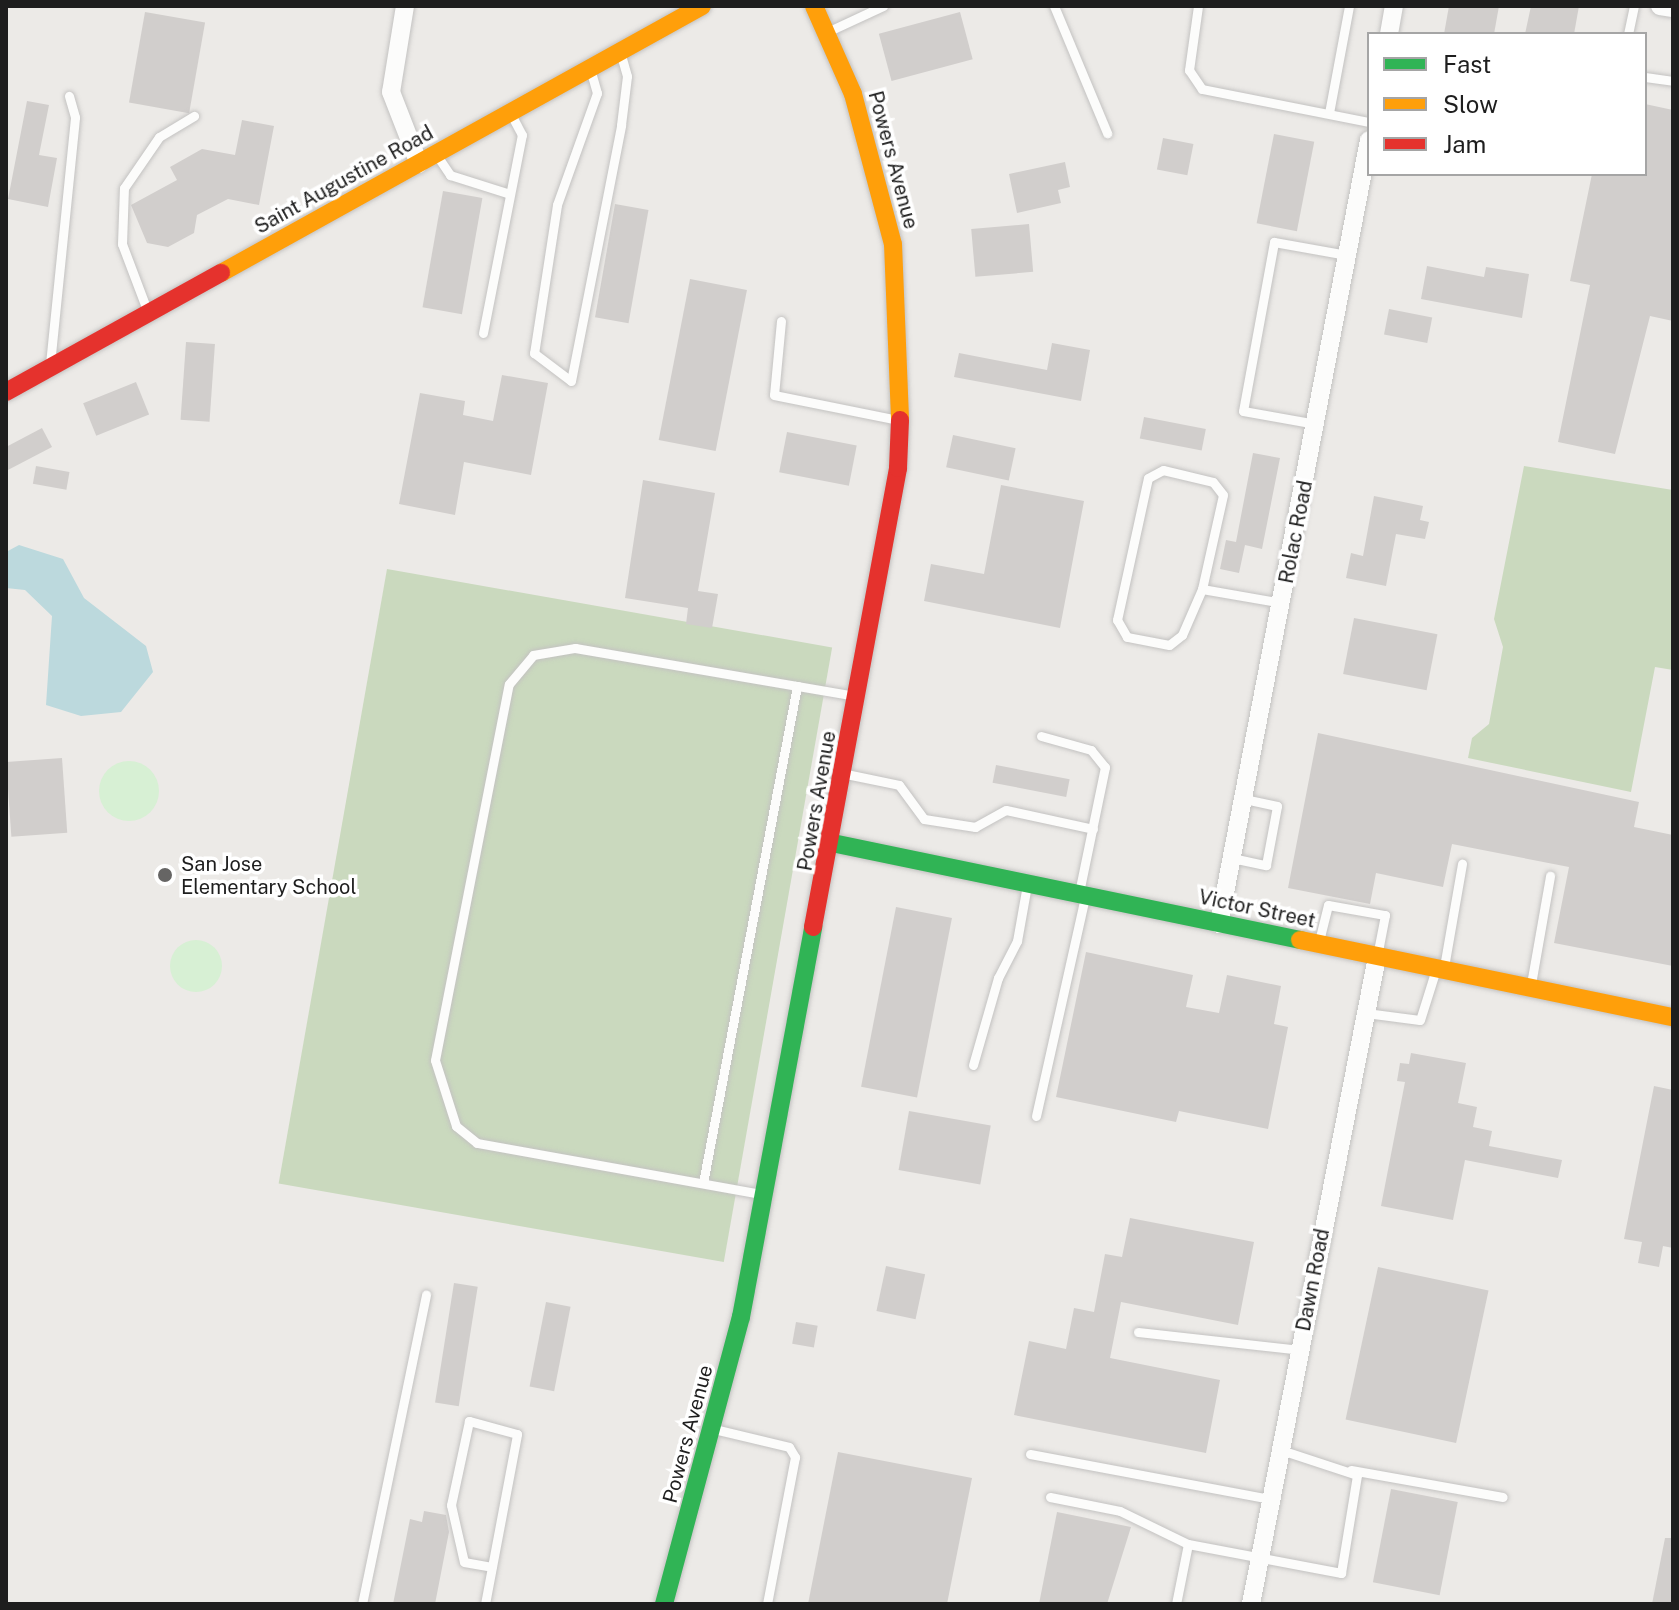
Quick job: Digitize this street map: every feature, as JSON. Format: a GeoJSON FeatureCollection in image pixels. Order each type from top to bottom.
{"type":"FeatureCollection","features":[{"type":"Feature","properties":{"kind":"street"},"geometry":{"type":"LineString","coordinates":[[405,6],[391,92],[419,164]]}},
{"type":"Feature","properties":{"kind":"street","name":"Saint Augustine Road"},"geometry":{"type":"LineString","coordinates":[[6,392],[702,6]]}},
{"type":"Feature","properties":{"kind":"street","name":"Powers Avenue"},"geometry":{"type":"LineString","coordinates":[[664,1604],[714,1429],[764,1194],[859,696],[901,420],[893,244],[866,131],[814,6]]}},
{"type":"Feature","properties":{"kind":"street"},"geometry":{"type":"LineString","coordinates":[[1389,32],[1394,6]]}},
{"type":"Feature","properties":{"kind":"street"},"geometry":{"type":"LineString","coordinates":[[1660,6],[1673,8]]}},
{"type":"Feature","properties":{"kind":"street","name":"Rolac Road"},"geometry":{"type":"LineString","coordinates":[[1219,924],[1367,150]]}},
{"type":"Feature","properties":{"kind":"street","name":"Victor Street"},"geometry":{"type":"LineString","coordinates":[[832,843],[1673,1017]]}},
{"type":"Feature","properties":{"kind":"street","name":"Dawn Road"},"geometry":{"type":"LineString","coordinates":[[1251,1604],[1377,957]]}},
{"type":"Feature","properties":{"kind":"lane"},"geometry":{"type":"LineString","coordinates":[[827,32],[883,6]]}},
{"type":"Feature","properties":{"kind":"lane"},"geometry":{"type":"LineString","coordinates":[[1054,6],[1107,133]]}},
{"type":"Feature","properties":{"kind":"lane"},"geometry":{"type":"LineString","coordinates":[[1198,6],[1189,70],[1202,89],[1367,122]]}},
{"type":"Feature","properties":{"kind":"lane"},"geometry":{"type":"LineString","coordinates":[[1329,113],[1349,6]]}},
{"type":"Feature","properties":{"kind":"lane"},"geometry":{"type":"LineString","coordinates":[[1628,32],[1634,6]]}},
{"type":"Feature","properties":{"kind":"lane"},"geometry":{"type":"LineString","coordinates":[[590,69],[597,93],[557,205],[534,353],[571,381],[621,125],[627,76],[620,52]]}},
{"type":"Feature","properties":{"kind":"lane"},"geometry":{"type":"LineString","coordinates":[[1647,77],[1673,81]]}},
{"type":"Feature","properties":{"kind":"lane"},"geometry":{"type":"LineString","coordinates":[[51,367],[75,117],[69,96]]}},
{"type":"Feature","properties":{"kind":"lane"},"geometry":{"type":"LineString","coordinates":[[483,333],[522,135],[510,113]]}},
{"type":"Feature","properties":{"kind":"lane"},"geometry":{"type":"LineString","coordinates":[[148,313],[122,244],[124,188],[159,137],[194,116]]}},
{"type":"Feature","properties":{"kind":"lane"},"geometry":{"type":"LineString","coordinates":[[436,154],[450,175],[510,194]]}},
{"type":"Feature","properties":{"kind":"lane"},"geometry":{"type":"LineString","coordinates":[[1316,424],[1243,411],[1245,395],[1274,242],[1347,255]]}},
{"type":"Feature","properties":{"kind":"lane"},"geometry":{"type":"LineString","coordinates":[[781,321],[774,395],[901,420]]}},
{"type":"Feature","properties":{"kind":"lane"},"geometry":{"type":"LineString","coordinates":[[1163,470],[1213,482],[1223,495],[1202,589],[1182,635],[1169,645],[1127,637],[1117,620],[1148,478],[1163,470]]}},
{"type":"Feature","properties":{"kind":"lane"},"geometry":{"type":"LineString","coordinates":[[1202,589],[1282,603]]}},
{"type":"Feature","properties":{"kind":"lane"},"geometry":{"type":"LineString","coordinates":[[764,1194],[477,1143],[456,1126],[435,1060],[509,684],[533,655],[575,648],[859,696]]}},
{"type":"Feature","properties":{"kind":"lane"},"geometry":{"type":"LineString","coordinates":[[703,1183],[797,686]]}},
{"type":"Feature","properties":{"kind":"lane"},"geometry":{"type":"LineString","coordinates":[[1036,1116],[1082,896],[1103,759],[1041,736]]}},
{"type":"Feature","properties":{"kind":"lane"},"geometry":{"type":"LineString","coordinates":[[845,774],[899,785],[924,819],[975,827],[1006,810],[1093,829]]}},
{"type":"Feature","properties":{"kind":"lane"},"geometry":{"type":"LineString","coordinates":[[1232,858],[1266,865],[1277,806],[1244,799]]}},
{"type":"Feature","properties":{"kind":"lane"},"geometry":{"type":"LineString","coordinates":[[1366,1013],[1420,1020],[1440,970],[1462,864]]}},
{"type":"Feature","properties":{"kind":"lane"},"geometry":{"type":"LineString","coordinates":[[1530,988],[1550,876]]}},
{"type":"Feature","properties":{"kind":"lane"},"geometry":{"type":"LineString","coordinates":[[973,1065],[998,978],[1017,941],[1027,885]]}},
{"type":"Feature","properties":{"kind":"lane"},"geometry":{"type":"LineString","coordinates":[[1319,944],[1328,905],[1385,915],[1377,957]]}},
{"type":"Feature","properties":{"kind":"lane"},"geometry":{"type":"LineString","coordinates":[[362,1604],[426,1295]]}},
{"type":"Feature","properties":{"kind":"lane"},"geometry":{"type":"LineString","coordinates":[[1138,1332],[1300,1350]]}},
{"type":"Feature","properties":{"kind":"lane"},"geometry":{"type":"LineString","coordinates":[[485,1604],[492,1567],[517,1434],[469,1421],[451,1505],[464,1562],[492,1567]]}},
{"type":"Feature","properties":{"kind":"lane"},"geometry":{"type":"LineString","coordinates":[[714,1429],[789,1447],[795,1457],[767,1604]]}},
{"type":"Feature","properties":{"kind":"lane"},"geometry":{"type":"LineString","coordinates":[[1281,1450],[1351,1470],[1503,1497]]}},
{"type":"Feature","properties":{"kind":"lane"},"geometry":{"type":"LineString","coordinates":[[1030,1454],[1271,1499]]}},
{"type":"Feature","properties":{"kind":"lane"},"geometry":{"type":"LineString","coordinates":[[1050,1497],[1120,1511],[1188,1544],[1341,1573],[1358,1481],[1351,1470]]}},
{"type":"Feature","properties":{"kind":"lane"},"geometry":{"type":"LineString","coordinates":[[1176,1604],[1188,1544]]}},
{"type":"Feature","properties":{"kind":"green space"},"geometry":{"type":"Polygon","coordinates":[[[1524,466],[1673,490],[1673,670],[1655,667],[1631,792],[1468,758],[1472,738],[1489,724],[1503,647],[1494,619],[1524,466]]]}},
{"type":"Feature","properties":{"kind":"green space"},"geometry":{"type":"Polygon","coordinates":[[[387,569],[832,647],[724,1262],[279,1184],[387,569]]]}},
{"type":"Feature","properties":{"kind":"green space"},"geometry":{"type":"Polygon","coordinates":[[[129,761],[141,763],[150,770],[157,779],[157,803],[150,812],[141,819],[129,821],[117,819],[108,812],[101,803],[99,791],[101,779],[108,770],[117,763],[129,761]]]}},
{"type":"Feature","properties":{"kind":"green space"},"geometry":{"type":"Polygon","coordinates":[[[196,940],[215,947],[222,966],[215,985],[196,992],[177,985],[170,966],[177,947],[196,940]]]}},
{"type":"Feature","properties":{"kind":"water"},"geometry":{"type":"Polygon","coordinates":[[[19,545],[63,559],[84,598],[146,646],[153,672],[121,712],[81,716],[46,705],[52,616],[25,590],[6,588],[6,552],[19,545]]]}},
{"type":"Feature","properties":{"kind":"building"},"geometry":{"type":"Polygon","coordinates":[[[1449,6],[1499,6],[1494,32],[1444,32],[1449,6]]]}},
{"type":"Feature","properties":{"kind":"building"},"geometry":{"type":"Polygon","coordinates":[[[1531,6],[1579,6],[1574,32],[1525,32],[1531,6]]]}},
{"type":"Feature","properties":{"kind":"building"},"geometry":{"type":"Polygon","coordinates":[[[145,12],[205,23],[189,113],[129,103],[145,12]]]}},
{"type":"Feature","properties":{"kind":"building"},"geometry":{"type":"Polygon","coordinates":[[[960,12],[973,59],[892,81],[879,34],[960,12]]]}},
{"type":"Feature","properties":{"kind":"building"},"geometry":{"type":"Polygon","coordinates":[[[27,101],[49,105],[39,155],[57,158],[48,207],[8,199],[27,101]]]}},
{"type":"Feature","properties":{"kind":"building"},"geometry":{"type":"Polygon","coordinates":[[[1647,104],[1673,110],[1673,321],[1650,316],[1615,454],[1558,442],[1590,285],[1570,281],[1592,176],[1647,176],[1647,104]]]}},
{"type":"Feature","properties":{"kind":"building"},"geometry":{"type":"Polygon","coordinates":[[[242,120],[274,126],[259,205],[228,199],[197,215],[194,233],[168,247],[147,243],[131,205],[177,180],[170,167],[202,149],[235,155],[242,120]]]}},
{"type":"Feature","properties":{"kind":"building"},"geometry":{"type":"Polygon","coordinates":[[[1274,134],[1314,142],[1297,231],[1257,223],[1274,134]]]}},
{"type":"Feature","properties":{"kind":"building"},"geometry":{"type":"Polygon","coordinates":[[[1163,138],[1193,144],[1187,175],[1157,169],[1163,138]]]}},
{"type":"Feature","properties":{"kind":"building"},"geometry":{"type":"Polygon","coordinates":[[[1065,162],[1070,187],[1058,190],[1061,203],[1017,213],[1009,174],[1065,162]]]}},
{"type":"Feature","properties":{"kind":"building"},"geometry":{"type":"Polygon","coordinates":[[[443,191],[482,198],[462,314],[423,307],[443,191]]]}},
{"type":"Feature","properties":{"kind":"building"},"geometry":{"type":"Polygon","coordinates":[[[615,204],[648,210],[629,323],[595,317],[615,204]]]}},
{"type":"Feature","properties":{"kind":"building"},"geometry":{"type":"Polygon","coordinates":[[[1029,224],[1033,272],[975,277],[971,229],[1029,224]]]}},
{"type":"Feature","properties":{"kind":"building"},"geometry":{"type":"Polygon","coordinates":[[[1427,266],[1484,277],[1486,267],[1529,274],[1522,318],[1421,299],[1427,266]]]}},
{"type":"Feature","properties":{"kind":"building"},"geometry":{"type":"Polygon","coordinates":[[[690,279],[747,290],[716,451],[659,440],[690,279]]]}},
{"type":"Feature","properties":{"kind":"building"},"geometry":{"type":"Polygon","coordinates":[[[1389,309],[1432,317],[1427,343],[1384,335],[1389,309]]]}},
{"type":"Feature","properties":{"kind":"building"},"geometry":{"type":"Polygon","coordinates":[[[186,342],[215,344],[209,422],[181,420],[186,342]]]}},
{"type":"Feature","properties":{"kind":"building"},"geometry":{"type":"Polygon","coordinates":[[[1052,343],[1090,350],[1081,401],[954,377],[959,353],[1047,370],[1052,343]]]}},
{"type":"Feature","properties":{"kind":"building"},"geometry":{"type":"Polygon","coordinates":[[[502,375],[548,383],[531,475],[464,462],[455,515],[399,504],[420,393],[465,401],[463,415],[493,421],[502,375]]]}},
{"type":"Feature","properties":{"kind":"building"},"geometry":{"type":"Polygon","coordinates":[[[136,382],[149,414],[96,436],[83,403],[136,382]]]}},
{"type":"Feature","properties":{"kind":"building"},"geometry":{"type":"Polygon","coordinates":[[[1144,417],[1206,429],[1202,451],[1140,439],[1144,417]]]}},
{"type":"Feature","properties":{"kind":"building"},"geometry":{"type":"Polygon","coordinates":[[[42,428],[52,447],[6,471],[6,447],[42,428]]]}},
{"type":"Feature","properties":{"kind":"building"},"geometry":{"type":"Polygon","coordinates":[[[787,432],[857,446],[849,486],[779,472],[787,432]]]}},
{"type":"Feature","properties":{"kind":"building"},"geometry":{"type":"Polygon","coordinates":[[[953,435],[1016,448],[1009,481],[946,467],[953,435]]]}},
{"type":"Feature","properties":{"kind":"building"},"geometry":{"type":"Polygon","coordinates":[[[1253,453],[1280,458],[1262,549],[1245,545],[1239,573],[1220,569],[1226,540],[1236,542],[1253,453]]]}},
{"type":"Feature","properties":{"kind":"building"},"geometry":{"type":"Polygon","coordinates":[[[36,466],[69,472],[66,490],[33,484],[36,466]]]}},
{"type":"Feature","properties":{"kind":"building"},"geometry":{"type":"Polygon","coordinates":[[[643,480],[715,493],[698,591],[718,594],[712,628],[686,624],[688,608],[625,598],[643,480]]]}},
{"type":"Feature","properties":{"kind":"building"},"geometry":{"type":"Polygon","coordinates":[[[1001,485],[1084,501],[1060,628],[924,601],[931,564],[984,574],[1001,485]]]}},
{"type":"Feature","properties":{"kind":"building"},"geometry":{"type":"Polygon","coordinates":[[[1374,496],[1423,506],[1420,520],[1429,522],[1425,539],[1396,534],[1386,586],[1346,578],[1351,553],[1363,556],[1374,496]]]}},
{"type":"Feature","properties":{"kind":"building"},"geometry":{"type":"Polygon","coordinates":[[[1354,618],[1437,634],[1427,690],[1343,674],[1354,618]]]}},
{"type":"Feature","properties":{"kind":"building"},"geometry":{"type":"Polygon","coordinates":[[[1318,733],[1639,802],[1634,827],[1673,835],[1673,966],[1554,943],[1569,867],[1452,844],[1443,887],[1376,873],[1370,904],[1288,888],[1318,733]]]}},
{"type":"Feature","properties":{"kind":"building"},"geometry":{"type":"Polygon","coordinates":[[[62,758],[67,833],[11,837],[6,762],[62,758]]]}},
{"type":"Feature","properties":{"kind":"building"},"geometry":{"type":"Polygon","coordinates":[[[996,765],[1070,779],[1066,797],[993,783],[996,765]]]}},
{"type":"Feature","properties":{"kind":"building"},"geometry":{"type":"Polygon","coordinates":[[[896,907],[952,918],[917,1098],[861,1087],[896,907]]]}},
{"type":"Feature","properties":{"kind":"building"},"geometry":{"type":"Polygon","coordinates":[[[1086,952],[1193,975],[1186,1007],[1219,1013],[1227,975],[1281,986],[1274,1024],[1288,1027],[1268,1129],[1179,1111],[1176,1122],[1056,1097],[1086,952]]]}},
{"type":"Feature","properties":{"kind":"building"},"geometry":{"type":"Polygon","coordinates":[[[1411,1053],[1466,1063],[1458,1103],[1477,1107],[1473,1127],[1492,1131],[1489,1146],[1562,1160],[1558,1178],[1465,1160],[1453,1220],[1381,1206],[1405,1082],[1397,1081],[1400,1063],[1409,1064],[1411,1053]]]}},
{"type":"Feature","properties":{"kind":"building"},"geometry":{"type":"Polygon","coordinates":[[[1654,1086],[1673,1090],[1673,1248],[1663,1246],[1659,1267],[1638,1263],[1642,1242],[1624,1239],[1654,1086]]]}},
{"type":"Feature","properties":{"kind":"building"},"geometry":{"type":"Polygon","coordinates":[[[909,1111],[991,1125],[980,1185],[899,1170],[909,1111]]]}},
{"type":"Feature","properties":{"kind":"building"},"geometry":{"type":"Polygon","coordinates":[[[1130,1218],[1254,1242],[1238,1325],[1121,1302],[1110,1358],[1220,1380],[1206,1453],[1014,1415],[1029,1341],[1066,1349],[1074,1308],[1094,1312],[1105,1254],[1122,1257],[1130,1218]]]}},
{"type":"Feature","properties":{"kind":"building"},"geometry":{"type":"Polygon","coordinates":[[[886,1266],[925,1274],[916,1319],[876,1311],[886,1266]]]}},
{"type":"Feature","properties":{"kind":"building"},"geometry":{"type":"Polygon","coordinates":[[[1378,1267],[1489,1290],[1456,1443],[1346,1420],[1378,1267]]]}},
{"type":"Feature","properties":{"kind":"building"},"geometry":{"type":"Polygon","coordinates":[[[454,1283],[478,1287],[459,1406],[435,1403],[454,1283]]]}},
{"type":"Feature","properties":{"kind":"building"},"geometry":{"type":"Polygon","coordinates":[[[546,1302],[571,1307],[554,1391],[530,1386],[546,1302]]]}},
{"type":"Feature","properties":{"kind":"building"},"geometry":{"type":"Polygon","coordinates":[[[796,1322],[818,1326],[814,1347],[792,1344],[796,1322]]]}},
{"type":"Feature","properties":{"kind":"building"},"geometry":{"type":"Polygon","coordinates":[[[838,1452],[972,1478],[947,1604],[808,1604],[838,1452]]]}},
{"type":"Feature","properties":{"kind":"building"},"geometry":{"type":"Polygon","coordinates":[[[1391,1489],[1458,1502],[1440,1595],[1373,1582],[1391,1489]]]}},
{"type":"Feature","properties":{"kind":"building"},"geometry":{"type":"Polygon","coordinates":[[[424,1511],[446,1515],[449,1532],[435,1604],[393,1604],[410,1519],[422,1522],[424,1511]]]}},
{"type":"Feature","properties":{"kind":"building"},"geometry":{"type":"Polygon","coordinates":[[[1057,1512],[1131,1527],[1107,1604],[1039,1604],[1057,1512]]]}},
{"type":"Feature","properties":{"kind":"building"},"geometry":{"type":"Polygon","coordinates":[[[1665,1538],[1673,1538],[1673,1604],[1652,1604],[1665,1538]]]}},
{"type":"Feature","properties":{"kind":"traffic: fast"},"geometry":{"type":"LineString","coordinates":[[832,843],[1300,940]]}},
{"type":"Feature","properties":{"kind":"traffic: fast"},"geometry":{"type":"LineString","coordinates":[[664,1604],[741,1317],[813,927]]}},
{"type":"Feature","properties":{"kind":"traffic: slow"},"geometry":{"type":"LineString","coordinates":[[221,273],[702,6]]}},
{"type":"Feature","properties":{"kind":"traffic: slow"},"geometry":{"type":"LineString","coordinates":[[814,6],[853,94],[893,244],[900,420]]}},
{"type":"Feature","properties":{"kind":"traffic: slow"},"geometry":{"type":"LineString","coordinates":[[1300,940],[1673,1017]]}},
{"type":"Feature","properties":{"kind":"traffic: jam"},"geometry":{"type":"LineString","coordinates":[[6,392],[221,273]]}},
{"type":"Feature","properties":{"kind":"traffic: jam"},"geometry":{"type":"LineString","coordinates":[[813,927],[898,468],[900,420]]}},
{"type":"Feature","properties":{"kind":"place","name":"San Jose Elementary School"},"geometry":{"type":"Point","coordinates":[165,875]}}]}
